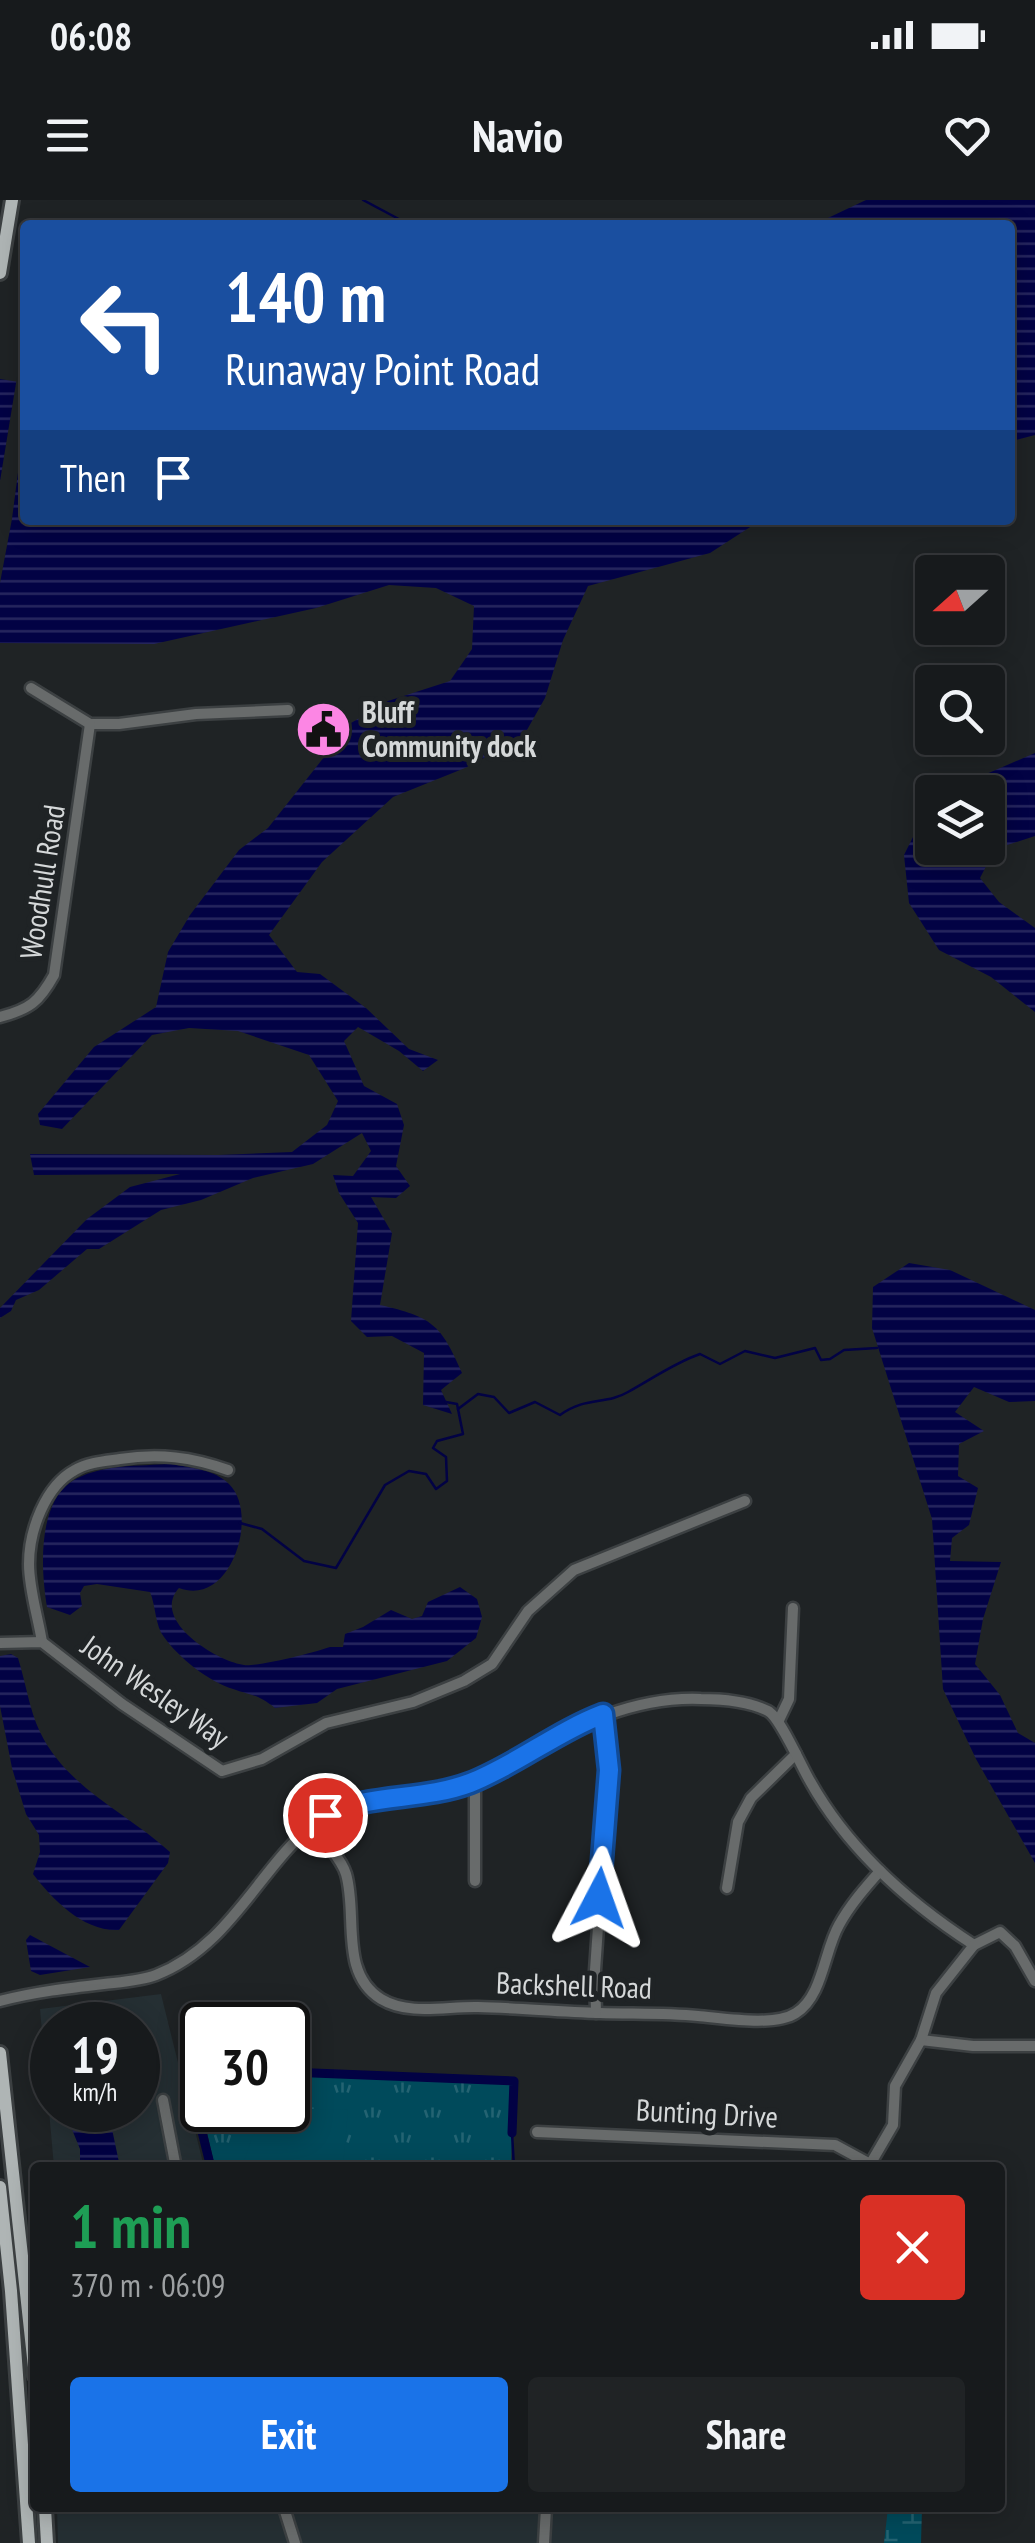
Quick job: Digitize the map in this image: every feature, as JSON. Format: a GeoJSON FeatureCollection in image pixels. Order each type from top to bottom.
{"type":"FeatureCollection","features":[{"type":"Feature","properties":{"kind":"main road"},"geometry":{"type":"LineString","coordinates":[[0,273],[12,200]]}},
{"type":"Feature","properties":{"kind":"main road"},"geometry":{"type":"LineString","coordinates":[[0,2052],[30,2320]]}},
{"type":"Feature","properties":{"kind":"main road"},"geometry":{"type":"LineString","coordinates":[[0,2187],[29,2455],[28,2543]]}},
{"type":"Feature","properties":{"kind":"main road"},"geometry":{"type":"LineString","coordinates":[[45,2512],[47,2543]]}},
{"type":"Feature","properties":{"kind":"street"},"geometry":{"type":"LineString","coordinates":[[31,688],[90,724],[288,710]]}},
{"type":"Feature","properties":{"kind":"street","name":"Woodhull Road"},"geometry":{"type":"LineString","coordinates":[[0,1018],[41,998],[54,975],[90,724]]}},
{"type":"Feature","properties":{"kind":"street"},"geometry":{"type":"LineString","coordinates":[[42,1642],[29,1566],[44,1506],[62,1478],[84,1465],[122,1458],[196,1458],[228,1470]]}},
{"type":"Feature","properties":{"kind":"street","name":"John Wesley Way"},"geometry":{"type":"LineString","coordinates":[[0,1643],[42,1642],[122,1704],[222,1772],[262,1758],[326,1724],[413,1702],[464,1682],[492,1664],[536,1601],[574,1570],[745,1502]]}},
{"type":"Feature","properties":{"kind":"street"},"geometry":{"type":"LineString","coordinates":[[778,1720],[789,1700],[793,1608]]}},
{"type":"Feature","properties":{"kind":"street"},"geometry":{"type":"LineString","coordinates":[[0,2001],[158,1974],[216,1938],[296,1840],[339,1808],[365,1800],[438,1792],[474,1781],[603,1714],[683,1698],[770,1712],[833,1821],[880,1871],[974,1944]]}},
{"type":"Feature","properties":{"kind":"street"},"geometry":{"type":"LineString","coordinates":[[596,2013],[595,1970],[609,1770],[603,1714]]}},
{"type":"Feature","properties":{"kind":"street"},"geometry":{"type":"LineString","coordinates":[[727,1888],[738,1822],[750,1798],[796,1754]]}},
{"type":"Feature","properties":{"kind":"street"},"geometry":{"type":"LineString","coordinates":[[474,1781],[475,1882]]}},
{"type":"Feature","properties":{"kind":"street","name":"Backshell Road"},"geometry":{"type":"LineString","coordinates":[[316,1822],[318,1832],[341,1860],[346,1876],[354,1923],[354,1967],[381,1999],[409,2010],[474,2007],[752,2020],[795,2014],[817,1985],[830,1944],[854,1900],[880,1871]]}},
{"type":"Feature","properties":{"kind":"street"},"geometry":{"type":"LineString","coordinates":[[871,2162],[894,2125],[895,2086],[920,2040],[936,1992],[974,1944],[1000,1932],[1015,1946],[1035,1981]]}},
{"type":"Feature","properties":{"kind":"street"},"geometry":{"type":"LineString","coordinates":[[920,2040],[974,2046],[1035,2046]]}},
{"type":"Feature","properties":{"kind":"street"},"geometry":{"type":"LineString","coordinates":[[163,2100],[175,2162]]}},
{"type":"Feature","properties":{"kind":"street","name":"Bunting Drive"},"geometry":{"type":"LineString","coordinates":[[538,2132],[835,2145],[863,2162]]}},
{"type":"Feature","properties":{"kind":"street"},"geometry":{"type":"LineString","coordinates":[[285,2512],[295,2543]]}},
{"type":"Feature","properties":{"kind":"street"},"geometry":{"type":"LineString","coordinates":[[544,2543],[546,2512]]}},
{"type":"Feature","properties":{"kind":"shaded area"},"geometry":{"type":"Polygon","coordinates":[[[866,200],[1035,200],[1035,435],[1015,440],[1015,220],[824,220],[866,200]]]}},
{"type":"Feature","properties":{"kind":"shaded area"},"geometry":{"type":"Polygon","coordinates":[[[0,379],[20,382],[20,525],[753,525],[710,553],[588,586],[563,640],[545,698],[523,737],[465,768],[393,797],[322,862],[269,935],[297,972],[320,974],[366,1008],[409,1049],[438,1060],[423,1071],[399,1051],[358,1027],[344,1041],[364,1086],[397,1104],[404,1125],[396,1166],[410,1186],[396,1198],[371,1197],[392,1233],[380,1305],[423,1319],[448,1343],[462,1373],[441,1390],[452,1414],[423,1405],[424,1353],[392,1336],[367,1337],[351,1321],[358,1223],[333,1175],[353,1176],[371,1151],[362,1133],[313,1164],[253,1178],[201,1200],[161,1210],[99,1249],[87,1249],[39,1290],[16,1300],[11,1311],[0,1318],[0,1308],[87,1219],[130,1187],[180,1174],[34,1175],[30,1154],[292,1152],[327,1125],[338,1101],[309,1055],[238,1031],[189,1028],[152,1035],[62,1129],[40,1125],[38,1114],[94,1047],[156,1007],[168,952],[190,915],[239,850],[268,828],[351,723],[388,701],[450,681],[472,649],[474,606],[436,588],[389,585],[316,608],[154,644],[0,643],[0,379]]]}},
{"type":"Feature","properties":{"kind":"shaded area"},"geometry":{"type":"Polygon","coordinates":[[[1035,753],[1035,836],[1005,846],[1005,775],[984,775],[1035,753]]]}},
{"type":"Feature","properties":{"kind":"shaded area"},"geometry":{"type":"Polygon","coordinates":[[[915,833],[915,865],[987,865],[980,878],[999,902],[1035,928],[1035,1012],[991,977],[939,950],[909,903],[904,855],[915,833]]]}},
{"type":"Feature","properties":{"kind":"shaded area"},"geometry":{"type":"Polygon","coordinates":[[[909,1263],[950,1270],[1035,1310],[1035,1401],[1009,1402],[974,1387],[955,1412],[984,1431],[959,1444],[958,1476],[978,1488],[969,1525],[952,1538],[950,1561],[1001,1562],[983,1619],[975,1664],[1000,1695],[1018,1733],[1035,1743],[1035,1863],[976,1759],[943,1689],[932,1519],[872,1328],[873,1287],[909,1263]]]}},
{"type":"Feature","properties":{"kind":"shaded area"},"geometry":{"type":"Polygon","coordinates":[[[171,1464],[216,1475],[229,1484],[238,1498],[241,1535],[226,1572],[197,1591],[179,1588],[172,1600],[179,1625],[218,1656],[251,1665],[343,1647],[345,1634],[391,1610],[412,1619],[422,1616],[428,1602],[460,1587],[477,1599],[482,1617],[476,1638],[447,1661],[337,1689],[317,1703],[275,1708],[214,1681],[186,1660],[161,1632],[150,1592],[97,1584],[84,1586],[80,1593],[82,1606],[70,1615],[47,1607],[44,1540],[52,1506],[60,1493],[71,1482],[93,1472],[171,1464]]]}},
{"type":"Feature","properties":{"kind":"shaded area"},"geometry":{"type":"Polygon","coordinates":[[[11,1654],[18,1658],[36,1723],[52,1752],[81,1784],[170,1852],[168,1863],[119,1930],[82,1920],[60,1904],[33,1874],[40,1852],[39,1835],[26,1814],[12,1768],[0,1706],[0,1656],[11,1654]]]}},
{"type":"Feature","properties":{"kind":"shaded area"},"geometry":{"type":"Polygon","coordinates":[[[30,1935],[90,1967],[40,1975],[31,1971],[26,1940],[30,1935]]]}},
{"type":"Feature","properties":{"kind":"shaded area"},"geometry":{"type":"Polygon","coordinates":[[[161,1994],[180,2070],[180,2132],[195,2132],[203,2162],[54,2162],[51,2132],[160,2132],[160,2002],[96,2002],[161,1994]]]}},
{"type":"Feature","properties":{"kind":"shaded area"},"geometry":{"type":"Polygon","coordinates":[[[73,2132],[113,2132],[119,2162],[80,2162],[73,2132]]]}},
{"type":"Feature","properties":{"kind":"shaded area"},"geometry":{"type":"Polygon","coordinates":[[[57,2512],[903,2512],[918,2543],[58,2543],[57,2512]]]}},
{"type":"Feature","properties":{"kind":"green space"},"geometry":{"type":"Polygon","coordinates":[[[310,2070],[514,2078],[511,2162],[214,2162],[207,2132],[310,2132],[310,2070]]]}},
{"type":"Feature","properties":{"kind":"green space"},"geometry":{"type":"Polygon","coordinates":[[[310,2109],[348,2110],[343,2162],[244,2162],[257,2132],[310,2132],[310,2109]]]}},
{"type":"Feature","properties":{"kind":"green space"},"geometry":{"type":"Polygon","coordinates":[[[888,2512],[922,2512],[921,2543],[884,2543],[888,2512]]]}},
{"type":"Feature","properties":{"kind":"pier"},"geometry":{"type":"Polygon","coordinates":[[[17,377],[20,377],[20,457],[0,583],[0,481],[17,377]]]}},
{"type":"Feature","properties":{"kind":"waterway"},"geometry":{"type":"LineString","coordinates":[[363,200],[401,220]]}},
{"type":"Feature","properties":{"kind":"waterway"},"geometry":{"type":"LineString","coordinates":[[458,1409],[478,1394],[494,1397],[509,1413],[535,1402],[560,1415],[578,1405],[620,1396],[700,1354],[720,1364],[745,1351],[775,1358],[815,1348],[821,1360],[844,1350],[877,1348]]}},
{"type":"Feature","properties":{"kind":"waterway"},"geometry":{"type":"LineString","coordinates":[[240,1523],[262,1529],[304,1561],[336,1568],[385,1485],[409,1471],[426,1474],[436,1489],[447,1481],[446,1457],[433,1448],[437,1441],[463,1434],[457,1404],[446,1402]]}},
{"type":"Feature","properties":{"kind":"waterway"},"geometry":{"type":"LineString","coordinates":[[310,2073],[514,2081],[512,2133]]}},
{"type":"Feature","properties":{"kind":"waterway"},"geometry":{"type":"LineString","coordinates":[[202,2132],[210,2162]]}},
{"type":"Feature","properties":{"kind":"waterway"},"geometry":{"type":"LineString","coordinates":[[512,2133],[514,2162]]}},
{"type":"Feature","properties":{"kind":"place","name":"Bluff Community dock"},"geometry":{"type":"Point","coordinates":[323,730]}},
{"type":"Feature","properties":{"kind":"route"},"geometry":{"type":"LineString","coordinates":[[325,1815],[365,1800],[445,1791],[474,1781],[603,1714],[609,1770],[599,1898]]}}]}
